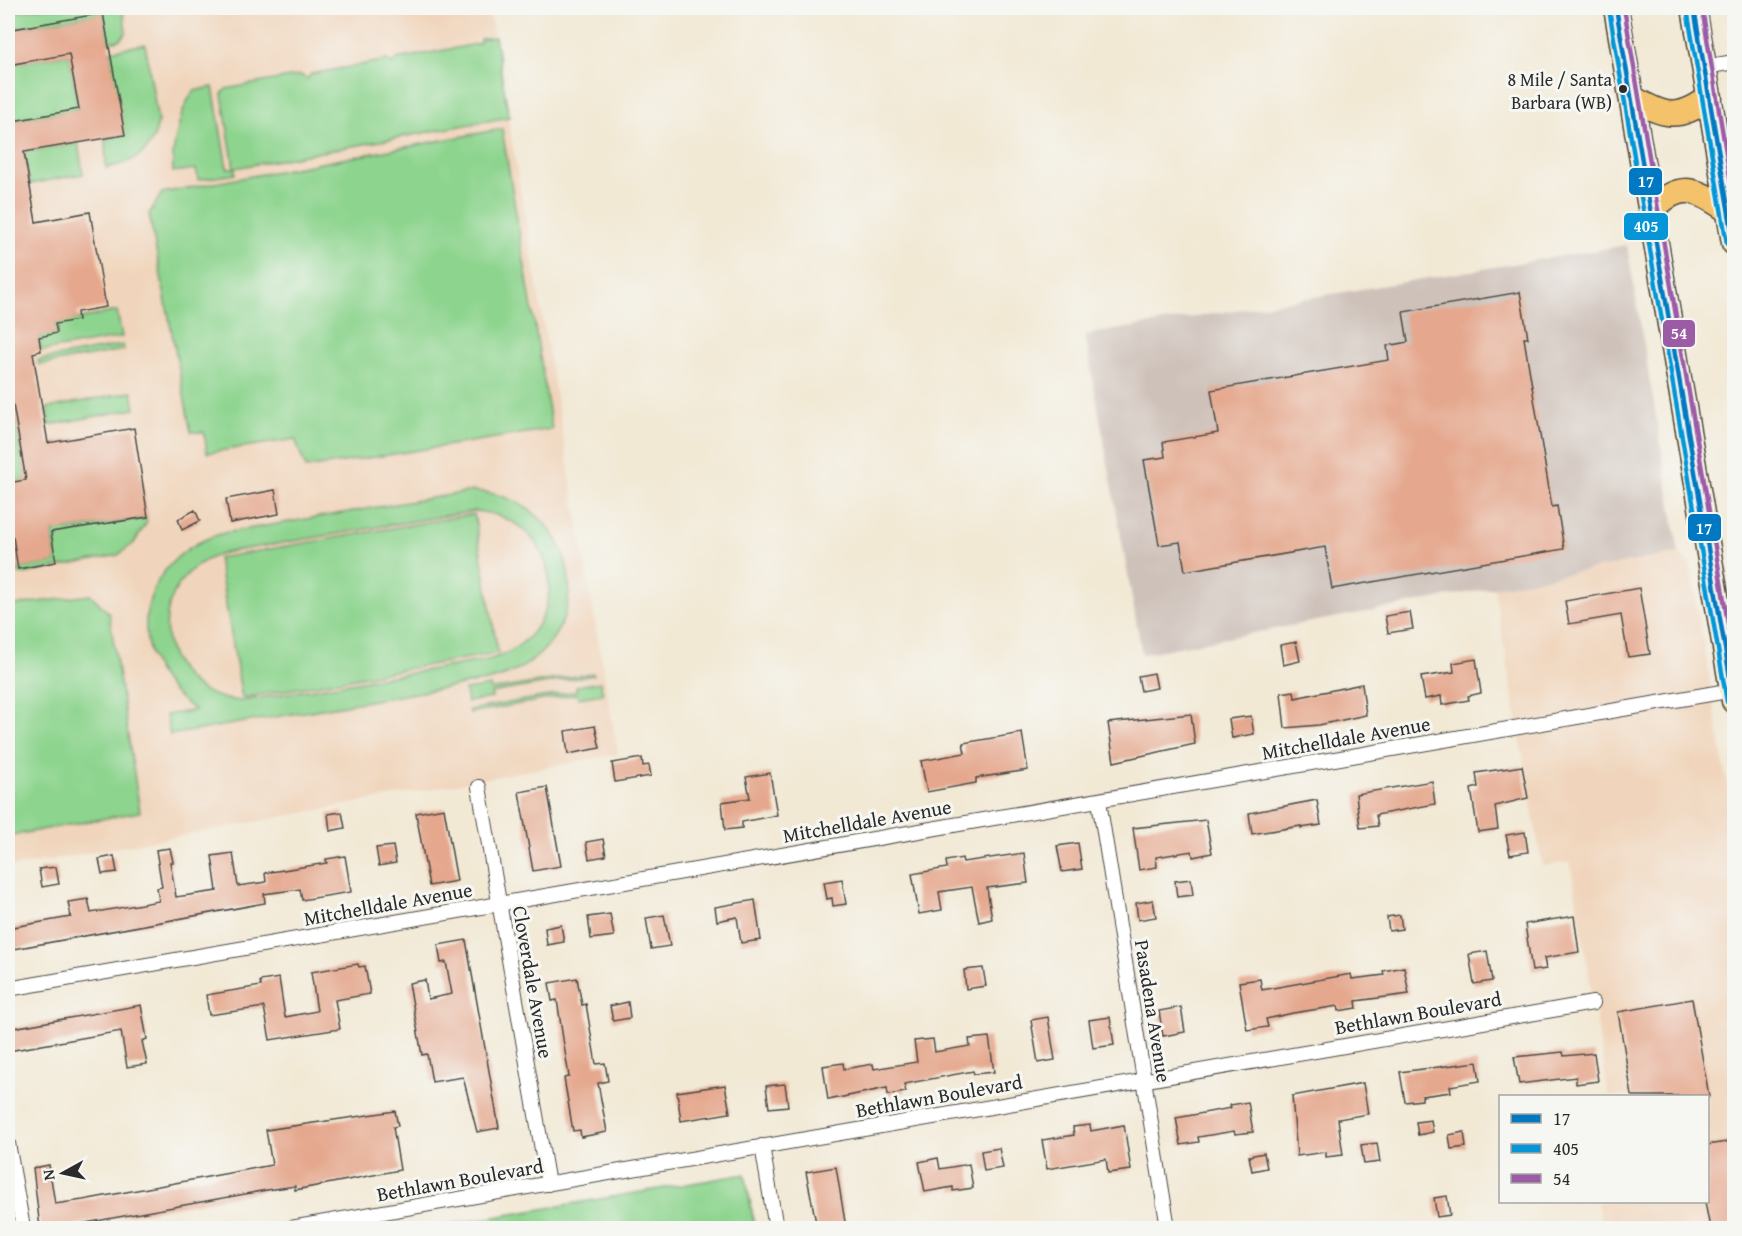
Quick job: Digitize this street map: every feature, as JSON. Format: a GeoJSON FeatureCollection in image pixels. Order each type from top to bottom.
{"type":"FeatureCollection","features":[{"type":"Feature","properties":{"kind":"highway"},"geometry":{"type":"LineString","coordinates":[[1616,8],[1733,696]]}},
{"type":"Feature","properties":{"kind":"highway"},"geometry":{"type":"LineString","coordinates":[[1694,8],[1734,243]]}},
{"type":"Feature","properties":{"kind":"highway"},"geometry":{"type":"LineString","coordinates":[[1631,97],[1652,110],[1675,115],[1698,107],[1710,97]]}},
{"type":"Feature","properties":{"kind":"highway"},"geometry":{"type":"LineString","coordinates":[[1651,211],[1665,197],[1685,190],[1707,197],[1729,211]]}},
{"type":"Feature","properties":{"kind":"street"},"geometry":{"type":"LineString","coordinates":[[1705,67],[1734,62]]}},
{"type":"Feature","properties":{"kind":"street","name":"Mitchelldale Avenue"},"geometry":{"type":"LineString","coordinates":[[8,989],[1099,801],[1733,696]]}},
{"type":"Feature","properties":{"kind":"street","name":"Cloverdale Avenue"},"geometry":{"type":"LineString","coordinates":[[479,787],[548,1184]]}},
{"type":"Feature","properties":{"kind":"street","name":"Pasadena Avenue"},"geometry":{"type":"LineString","coordinates":[[1099,801],[1168,1228]]}},
{"type":"Feature","properties":{"kind":"street","name":"Bethlawn Boulevard"},"geometry":{"type":"LineString","coordinates":[[291,1228],[1593,1003]]}},
{"type":"Feature","properties":{"kind":"street"},"geometry":{"type":"LineString","coordinates":[[8,1143],[23,1228]]}},
{"type":"Feature","properties":{"kind":"street"},"geometry":{"type":"LineString","coordinates":[[762,1146],[776,1228]]}},
{"type":"Feature","properties":{"kind":"shaded area"},"geometry":{"type":"Polygon","coordinates":[[[8,8],[489,8],[618,754],[8,868],[8,8]]]}},
{"type":"Feature","properties":{"kind":"shaded area"},"geometry":{"type":"Polygon","coordinates":[[[1627,245],[1679,553],[1142,654],[1085,335],[1627,245]]]}},
{"type":"Feature","properties":{"kind":"shaded area"},"geometry":{"type":"Polygon","coordinates":[[[1679,553],[1690,564],[1734,825],[1734,1228],[1602,1228],[1597,1203],[1709,1203],[1709,1095],[1609,1095],[1570,862],[1542,866],[1494,588],[1679,553]]]}},
{"type":"Feature","properties":{"kind":"green space"},"geometry":{"type":"Polygon","coordinates":[[[38,8],[123,8],[126,33],[119,40],[108,42],[103,13],[8,30],[8,13],[38,8]]]}},
{"type":"Feature","properties":{"kind":"green space"},"geometry":{"type":"Polygon","coordinates":[[[495,37],[509,117],[235,168],[235,174],[198,180],[196,169],[173,172],[173,153],[178,130],[189,98],[194,91],[213,87],[227,168],[234,168],[222,94],[226,89],[300,75],[307,79],[311,74],[387,60],[392,64],[397,59],[472,45],[480,43],[480,39],[495,37]]]}},
{"type":"Feature","properties":{"kind":"green space"},"geometry":{"type":"Polygon","coordinates":[[[145,44],[158,121],[156,132],[141,154],[125,163],[106,168],[105,139],[124,135],[110,51],[145,44]]]}},
{"type":"Feature","properties":{"kind":"green space"},"geometry":{"type":"Polygon","coordinates":[[[69,54],[79,109],[15,121],[8,65],[69,54]]]}},
{"type":"Feature","properties":{"kind":"green space"},"geometry":{"type":"Polygon","coordinates":[[[502,129],[552,429],[306,468],[295,439],[207,453],[204,432],[191,432],[149,214],[162,193],[502,129]]]}},
{"type":"Feature","properties":{"kind":"green space"},"geometry":{"type":"Polygon","coordinates":[[[78,143],[83,174],[30,184],[24,152],[78,143]]]}},
{"type":"Feature","properties":{"kind":"green space"},"geometry":{"type":"Polygon","coordinates":[[[117,311],[122,337],[41,351],[39,337],[56,333],[55,324],[117,311]]]}},
{"type":"Feature","properties":{"kind":"green space"},"geometry":{"type":"Polygon","coordinates":[[[123,345],[124,350],[39,365],[38,360],[123,345]]]}},
{"type":"Feature","properties":{"kind":"green space"},"geometry":{"type":"Polygon","coordinates":[[[8,376],[26,480],[8,483],[8,376]]]}},
{"type":"Feature","properties":{"kind":"green space"},"geometry":{"type":"Polygon","coordinates":[[[132,392],[135,409],[49,425],[47,408],[132,392]]]}},
{"type":"Feature","properties":{"kind":"green space"},"geometry":{"type":"Polygon","coordinates":[[[473,491],[512,500],[541,520],[560,546],[569,577],[566,609],[553,639],[528,664],[491,680],[170,735],[166,715],[195,710],[170,689],[154,664],[147,638],[147,611],[156,586],[171,563],[194,545],[224,533],[473,491]],[[474,511],[228,552],[199,565],[179,584],[169,607],[167,633],[173,657],[188,679],[211,694],[242,701],[488,660],[517,647],[536,627],[547,604],[549,579],[542,554],[528,533],[505,518],[474,511]]]}},
{"type":"Feature","properties":{"kind":"green space"},"geometry":{"type":"Polygon","coordinates":[[[474,514],[498,653],[242,698],[218,558],[474,514]]]}},
{"type":"Feature","properties":{"kind":"green space"},"geometry":{"type":"Polygon","coordinates":[[[146,518],[147,522],[134,543],[118,555],[20,575],[18,569],[56,562],[53,532],[146,518]]]}},
{"type":"Feature","properties":{"kind":"green space"},"geometry":{"type":"Polygon","coordinates":[[[91,595],[109,613],[140,812],[8,836],[8,606],[91,595]]]}},
{"type":"Feature","properties":{"kind":"green space"},"geometry":{"type":"Polygon","coordinates":[[[593,673],[594,675],[491,693],[492,698],[467,702],[465,690],[490,686],[491,690],[593,673]]]}},
{"type":"Feature","properties":{"kind":"green space"},"geometry":{"type":"Polygon","coordinates":[[[600,682],[603,694],[578,698],[577,694],[470,713],[469,710],[577,691],[576,686],[600,682]]]}},
{"type":"Feature","properties":{"kind":"green space"},"geometry":{"type":"Polygon","coordinates":[[[745,1174],[755,1228],[431,1228],[745,1174]]]}},
{"type":"Feature","properties":{"kind":"building"},"geometry":{"type":"Polygon","coordinates":[[[103,13],[125,135],[24,152],[36,222],[90,212],[106,307],[77,312],[78,320],[55,324],[57,333],[39,337],[41,351],[33,353],[48,443],[134,428],[148,517],[51,532],[56,562],[18,569],[13,537],[8,538],[8,483],[26,480],[8,376],[8,122],[79,109],[69,54],[8,65],[8,30],[103,13]]]}},
{"type":"Feature","properties":{"kind":"building"},"geometry":{"type":"Polygon","coordinates":[[[1520,292],[1528,338],[1524,338],[1552,507],[1557,506],[1564,549],[1332,589],[1325,547],[1185,571],[1180,542],[1159,545],[1144,460],[1165,457],[1163,442],[1218,433],[1211,390],[1389,360],[1387,346],[1408,342],[1403,312],[1520,292]]]}},
{"type":"Feature","properties":{"kind":"building"},"geometry":{"type":"Polygon","coordinates":[[[275,490],[279,514],[230,523],[226,499],[275,490]]]}},
{"type":"Feature","properties":{"kind":"building"},"geometry":{"type":"Polygon","coordinates":[[[195,510],[200,521],[182,530],[178,519],[195,510]]]}},
{"type":"Feature","properties":{"kind":"building"},"geometry":{"type":"Polygon","coordinates":[[[1639,588],[1650,654],[1628,657],[1621,615],[1569,624],[1565,601],[1639,588]]]}},
{"type":"Feature","properties":{"kind":"building"},"geometry":{"type":"Polygon","coordinates":[[[1410,612],[1413,629],[1388,633],[1385,616],[1410,612]]]}},
{"type":"Feature","properties":{"kind":"building"},"geometry":{"type":"Polygon","coordinates":[[[1296,642],[1300,661],[1283,665],[1280,645],[1296,642]]]}},
{"type":"Feature","properties":{"kind":"building"},"geometry":{"type":"Polygon","coordinates":[[[1476,659],[1481,693],[1468,696],[1469,700],[1442,705],[1441,696],[1425,699],[1421,677],[1454,672],[1453,663],[1476,659]]]}},
{"type":"Feature","properties":{"kind":"building"},"geometry":{"type":"Polygon","coordinates":[[[1154,673],[1157,688],[1141,691],[1138,676],[1154,673]]]}},
{"type":"Feature","properties":{"kind":"building"},"geometry":{"type":"Polygon","coordinates":[[[1362,684],[1366,715],[1319,725],[1285,728],[1281,693],[1294,691],[1295,698],[1362,684]]]}},
{"type":"Feature","properties":{"kind":"building"},"geometry":{"type":"Polygon","coordinates":[[[1191,714],[1195,744],[1114,762],[1108,723],[1191,714]]]}},
{"type":"Feature","properties":{"kind":"building"},"geometry":{"type":"Polygon","coordinates":[[[1251,716],[1254,734],[1232,738],[1229,719],[1251,716]]]}},
{"type":"Feature","properties":{"kind":"building"},"geometry":{"type":"Polygon","coordinates":[[[595,726],[600,748],[568,754],[565,731],[595,726]]]}},
{"type":"Feature","properties":{"kind":"building"},"geometry":{"type":"Polygon","coordinates":[[[1022,733],[1028,770],[976,778],[976,783],[927,792],[921,761],[965,753],[963,743],[1022,733]]]}},
{"type":"Feature","properties":{"kind":"building"},"geometry":{"type":"Polygon","coordinates":[[[642,758],[643,766],[649,765],[651,776],[615,782],[612,763],[642,758]]]}},
{"type":"Feature","properties":{"kind":"building"},"geometry":{"type":"Polygon","coordinates":[[[1522,766],[1528,798],[1495,806],[1498,829],[1478,832],[1471,789],[1478,787],[1476,773],[1522,766]]]}},
{"type":"Feature","properties":{"kind":"building"},"geometry":{"type":"Polygon","coordinates":[[[770,773],[777,815],[742,822],[742,828],[725,830],[722,802],[750,798],[746,777],[770,773]]]}},
{"type":"Feature","properties":{"kind":"building"},"geometry":{"type":"Polygon","coordinates":[[[1432,781],[1435,804],[1376,815],[1378,826],[1360,828],[1356,794],[1432,781]]]}},
{"type":"Feature","properties":{"kind":"building"},"geometry":{"type":"Polygon","coordinates":[[[547,787],[561,866],[533,871],[519,792],[547,787]]]}},
{"type":"Feature","properties":{"kind":"building"},"geometry":{"type":"Polygon","coordinates":[[[1317,800],[1321,825],[1252,834],[1249,813],[1317,800]]]}},
{"type":"Feature","properties":{"kind":"building"},"geometry":{"type":"Polygon","coordinates":[[[444,808],[457,881],[429,886],[416,813],[444,808]]]}},
{"type":"Feature","properties":{"kind":"building"},"geometry":{"type":"Polygon","coordinates":[[[342,812],[345,828],[330,831],[328,814],[342,812]]]}},
{"type":"Feature","properties":{"kind":"building"},"geometry":{"type":"Polygon","coordinates":[[[1206,820],[1212,853],[1193,857],[1192,851],[1156,857],[1157,867],[1139,870],[1133,828],[1206,820]]]}},
{"type":"Feature","properties":{"kind":"building"},"geometry":{"type":"Polygon","coordinates":[[[1525,832],[1528,852],[1510,855],[1506,835],[1525,832]]]}},
{"type":"Feature","properties":{"kind":"building"},"geometry":{"type":"Polygon","coordinates":[[[603,839],[606,856],[589,859],[586,842],[603,839]]]}},
{"type":"Feature","properties":{"kind":"building"},"geometry":{"type":"Polygon","coordinates":[[[1078,843],[1082,869],[1062,872],[1057,846],[1078,843]]]}},
{"type":"Feature","properties":{"kind":"building"},"geometry":{"type":"Polygon","coordinates":[[[393,846],[396,863],[379,866],[376,848],[393,846]]]}},
{"type":"Feature","properties":{"kind":"building"},"geometry":{"type":"Polygon","coordinates":[[[170,848],[176,897],[217,891],[212,856],[233,853],[238,886],[266,882],[265,873],[327,863],[326,859],[345,856],[351,892],[302,900],[300,889],[264,894],[265,903],[8,950],[8,928],[71,917],[68,902],[88,899],[91,913],[159,901],[157,888],[162,887],[156,850],[170,848]]]}},
{"type":"Feature","properties":{"kind":"building"},"geometry":{"type":"Polygon","coordinates":[[[1024,853],[1028,883],[987,888],[992,919],[979,922],[972,887],[939,892],[942,910],[919,914],[912,874],[947,868],[946,861],[962,858],[963,862],[1024,853]]]}},
{"type":"Feature","properties":{"kind":"building"},"geometry":{"type":"Polygon","coordinates":[[[114,856],[117,872],[102,874],[99,859],[114,856]]]}},
{"type":"Feature","properties":{"kind":"building"},"geometry":{"type":"Polygon","coordinates":[[[56,867],[59,884],[42,887],[39,869],[56,867]]]}},
{"type":"Feature","properties":{"kind":"building"},"geometry":{"type":"Polygon","coordinates":[[[842,879],[846,904],[833,906],[832,898],[827,899],[824,882],[842,879]]]}},
{"type":"Feature","properties":{"kind":"building"},"geometry":{"type":"Polygon","coordinates":[[[1191,879],[1193,895],[1177,897],[1175,881],[1191,879]]]}},
{"type":"Feature","properties":{"kind":"building"},"geometry":{"type":"Polygon","coordinates":[[[755,900],[761,940],[741,943],[737,917],[717,921],[715,907],[755,900]]]}},
{"type":"Feature","properties":{"kind":"building"},"geometry":{"type":"Polygon","coordinates":[[[1153,900],[1156,917],[1138,920],[1136,903],[1153,900]]]}},
{"type":"Feature","properties":{"kind":"building"},"geometry":{"type":"Polygon","coordinates":[[[610,914],[614,936],[591,939],[588,917],[610,914]]]}},
{"type":"Feature","properties":{"kind":"building"},"geometry":{"type":"Polygon","coordinates":[[[664,915],[670,946],[651,949],[646,918],[664,915]]]}},
{"type":"Feature","properties":{"kind":"building"},"geometry":{"type":"Polygon","coordinates":[[[1400,915],[1402,929],[1389,931],[1387,917],[1400,915]]]}},
{"type":"Feature","properties":{"kind":"building"},"geometry":{"type":"Polygon","coordinates":[[[1574,916],[1579,952],[1544,958],[1546,969],[1532,971],[1525,924],[1574,916]]]}},
{"type":"Feature","properties":{"kind":"building"},"geometry":{"type":"Polygon","coordinates":[[[561,925],[564,942],[547,945],[545,928],[561,925]]]}},
{"type":"Feature","properties":{"kind":"building"},"geometry":{"type":"Polygon","coordinates":[[[466,940],[499,1128],[477,1132],[463,1077],[432,1082],[427,1054],[422,1055],[409,983],[425,980],[428,999],[452,994],[446,962],[441,963],[438,945],[466,940]]]}},
{"type":"Feature","properties":{"kind":"building"},"geometry":{"type":"Polygon","coordinates":[[[1487,951],[1492,981],[1474,984],[1469,954],[1487,951]]]}},
{"type":"Feature","properties":{"kind":"building"},"geometry":{"type":"Polygon","coordinates":[[[358,964],[359,967],[365,966],[370,994],[335,1000],[340,1029],[270,1040],[264,1007],[209,1015],[206,995],[261,986],[260,981],[279,978],[285,1017],[317,1011],[311,972],[358,964]]]}},
{"type":"Feature","properties":{"kind":"building"},"geometry":{"type":"Polygon","coordinates":[[[1404,967],[1409,994],[1356,1001],[1357,1008],[1339,1011],[1338,1006],[1266,1019],[1268,1027],[1247,1030],[1239,982],[1260,979],[1262,990],[1351,974],[1352,979],[1384,975],[1383,971],[1404,967]]]}},
{"type":"Feature","properties":{"kind":"building"},"geometry":{"type":"Polygon","coordinates":[[[983,968],[986,986],[966,989],[964,970],[983,968]]]}},
{"type":"Feature","properties":{"kind":"building"},"geometry":{"type":"Polygon","coordinates":[[[577,978],[582,1005],[586,1004],[596,1064],[605,1063],[608,1081],[598,1083],[607,1132],[581,1137],[580,1130],[573,1131],[564,1078],[569,1077],[557,1000],[552,1001],[549,983],[577,978]]]}},
{"type":"Feature","properties":{"kind":"building"},"geometry":{"type":"Polygon","coordinates":[[[1692,999],[1709,1095],[1632,1095],[1618,1012],[1692,999]]]}},
{"type":"Feature","properties":{"kind":"building"},"geometry":{"type":"Polygon","coordinates":[[[628,1002],[630,1018],[613,1021],[610,1006],[628,1002]]]}},
{"type":"Feature","properties":{"kind":"building"},"geometry":{"type":"Polygon","coordinates":[[[141,1005],[147,1039],[142,1041],[147,1064],[127,1067],[121,1031],[8,1051],[8,1029],[141,1005]]]}},
{"type":"Feature","properties":{"kind":"building"},"geometry":{"type":"Polygon","coordinates":[[[1181,1007],[1185,1032],[1163,1036],[1159,1011],[1181,1007]]]}},
{"type":"Feature","properties":{"kind":"building"},"geometry":{"type":"Polygon","coordinates":[[[1048,1017],[1055,1060],[1038,1063],[1031,1020],[1048,1017]]]}},
{"type":"Feature","properties":{"kind":"building"},"geometry":{"type":"Polygon","coordinates":[[[1110,1017],[1114,1045],[1093,1048],[1089,1020],[1110,1017]]]}},
{"type":"Feature","properties":{"kind":"building"},"geometry":{"type":"Polygon","coordinates":[[[989,1037],[994,1072],[974,1074],[973,1071],[904,1084],[906,1092],[888,1095],[887,1088],[828,1100],[823,1066],[843,1063],[844,1069],[873,1064],[874,1069],[917,1062],[914,1041],[933,1039],[935,1052],[970,1046],[969,1039],[989,1037]]]}},
{"type":"Feature","properties":{"kind":"building"},"geometry":{"type":"Polygon","coordinates":[[[1563,1052],[1564,1056],[1594,1053],[1598,1081],[1576,1084],[1576,1077],[1519,1084],[1514,1057],[1563,1052]]]}},
{"type":"Feature","properties":{"kind":"building"},"geometry":{"type":"Polygon","coordinates":[[[1477,1062],[1480,1081],[1450,1086],[1451,1092],[1422,1096],[1422,1100],[1405,1102],[1400,1072],[1477,1062]]]}},
{"type":"Feature","properties":{"kind":"building"},"geometry":{"type":"Polygon","coordinates":[[[1363,1083],[1368,1114],[1338,1119],[1343,1155],[1326,1157],[1326,1152],[1297,1156],[1292,1096],[1363,1083]]]}},
{"type":"Feature","properties":{"kind":"building"},"geometry":{"type":"Polygon","coordinates":[[[785,1084],[788,1106],[769,1108],[766,1086],[785,1084]]]}},
{"type":"Feature","properties":{"kind":"building"},"geometry":{"type":"Polygon","coordinates":[[[725,1085],[730,1113],[681,1121],[677,1092],[725,1085]]]}},
{"type":"Feature","properties":{"kind":"building"},"geometry":{"type":"Polygon","coordinates":[[[1248,1102],[1253,1132],[1235,1134],[1234,1131],[1198,1137],[1199,1142],[1181,1145],[1176,1118],[1231,1108],[1230,1105],[1248,1102]]]}},
{"type":"Feature","properties":{"kind":"building"},"geometry":{"type":"Polygon","coordinates":[[[395,1111],[398,1126],[393,1127],[400,1170],[295,1190],[295,1186],[267,1190],[58,1228],[40,1228],[33,1168],[49,1165],[55,1204],[83,1200],[272,1165],[266,1130],[395,1111]]]}},
{"type":"Feature","properties":{"kind":"building"},"geometry":{"type":"Polygon","coordinates":[[[1431,1120],[1433,1132],[1418,1135],[1416,1122],[1431,1120]]]}},
{"type":"Feature","properties":{"kind":"building"},"geometry":{"type":"Polygon","coordinates":[[[1090,1125],[1091,1131],[1124,1125],[1131,1170],[1108,1173],[1106,1159],[1047,1169],[1042,1140],[1074,1135],[1073,1127],[1090,1125]]]}},
{"type":"Feature","properties":{"kind":"building"},"geometry":{"type":"Polygon","coordinates":[[[1464,1132],[1466,1147],[1451,1149],[1449,1135],[1464,1132]]]}},
{"type":"Feature","properties":{"kind":"building"},"geometry":{"type":"Polygon","coordinates":[[[1734,1141],[1734,1228],[1710,1228],[1705,1203],[1709,1203],[1709,1145],[1734,1141]]]}},
{"type":"Feature","properties":{"kind":"building"},"geometry":{"type":"Polygon","coordinates":[[[1377,1143],[1380,1162],[1364,1164],[1361,1145],[1377,1143]]]}},
{"type":"Feature","properties":{"kind":"building"},"geometry":{"type":"Polygon","coordinates":[[[999,1148],[1003,1168],[984,1171],[981,1151],[999,1148]]]}},
{"type":"Feature","properties":{"kind":"building"},"geometry":{"type":"Polygon","coordinates":[[[1264,1153],[1267,1168],[1252,1171],[1249,1156],[1264,1153]]]}},
{"type":"Feature","properties":{"kind":"building"},"geometry":{"type":"Polygon","coordinates":[[[938,1158],[940,1169],[969,1164],[973,1188],[953,1191],[953,1187],[925,1192],[919,1162],[938,1158]]]}},
{"type":"Feature","properties":{"kind":"building"},"geometry":{"type":"Polygon","coordinates":[[[836,1167],[846,1228],[817,1228],[806,1172],[836,1167]]]}},
{"type":"Feature","properties":{"kind":"building"},"geometry":{"type":"Polygon","coordinates":[[[1447,1196],[1450,1215],[1437,1217],[1434,1198],[1447,1196]]]}},
{"type":"Feature","properties":{"kind":"transit line","name":"17"},"geometry":{"type":"LineString","coordinates":[[1616,8],[1734,701]]}},
{"type":"Feature","properties":{"kind":"transit line","name":"54"},"geometry":{"type":"LineString","coordinates":[[1624,8],[1734,659]]}},
{"type":"Feature","properties":{"kind":"transit line","name":"17"},"geometry":{"type":"LineString","coordinates":[[1694,8],[1734,243]]}},
{"type":"Feature","properties":{"kind":"transit line","name":"54"},"geometry":{"type":"LineString","coordinates":[[1702,8],[1734,201]]}},
{"type":"Feature","properties":{"kind":"transit line","name":"405"},"geometry":{"type":"LineString","coordinates":[[1609,9],[1727,702]]}},
{"type":"Feature","properties":{"kind":"transit line","name":"405"},"geometry":{"type":"LineString","coordinates":[[1687,9],[1727,244]]}},
{"type":"Feature","properties":{"kind":"place","name":"8 Mile / Santa Barbara (WB)"},"geometry":{"type":"Point","coordinates":[1623,89]}}]}
